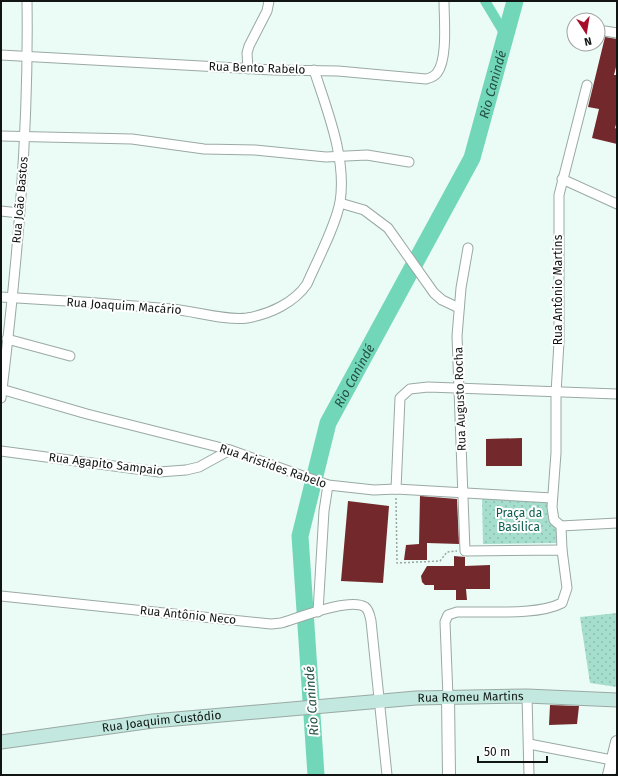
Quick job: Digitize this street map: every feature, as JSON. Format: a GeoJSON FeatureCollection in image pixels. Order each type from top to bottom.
{"type":"FeatureCollection","features":[{"type":"Feature","properties":{"kind":"main road","name":"Rua Romeu Martins"},"geometry":{"type":"LineString","coordinates":[[324,706],[448,697],[527,696],[617,700]]}},
{"type":"Feature","properties":{"kind":"main road","name":"Rua Joaquim Custódio"},"geometry":{"type":"LineString","coordinates":[[1,742],[153,721],[324,706]]}},
{"type":"Feature","properties":{"kind":"street","name":"Rua João Bastos"},"geometry":{"type":"LineString","coordinates":[[1,392],[26,136],[28,57],[27,1]]}},
{"type":"Feature","properties":{"kind":"street"},"geometry":{"type":"LineString","coordinates":[[248,69],[247,53],[249,46],[267,11],[269,1]]}},
{"type":"Feature","properties":{"kind":"street","name":"Rua Bento Rabelo"},"geometry":{"type":"LineString","coordinates":[[1,55],[248,69],[314,70],[426,79],[434,77],[438,73],[443,57],[444,1]]}},
{"type":"Feature","properties":{"kind":"street"},"geometry":{"type":"LineString","coordinates":[[606,31],[617,34]]}},
{"type":"Feature","properties":{"kind":"street"},"geometry":{"type":"LineString","coordinates":[[314,70],[340,156],[342,184],[340,203],[364,210],[388,228],[434,293],[442,300],[459,308]]}},
{"type":"Feature","properties":{"kind":"street","name":"Rua Antônio Martins"},"geometry":{"type":"LineString","coordinates":[[561,526],[557,524],[552,515],[556,453],[556,393],[559,342],[558,195],[569,160],[586,85]]}},
{"type":"Feature","properties":{"kind":"street"},"geometry":{"type":"LineString","coordinates":[[1,136],[132,140],[204,149],[255,150],[326,157],[367,156],[409,162]]}},
{"type":"Feature","properties":{"kind":"street"},"geometry":{"type":"LineString","coordinates":[[562,179],[617,204]]}},
{"type":"Feature","properties":{"kind":"street","name":"Rua Joaquim Macário"},"geometry":{"type":"LineString","coordinates":[[1,297],[173,309],[246,318],[276,308],[289,302],[300,294],[307,284],[340,203]]}},
{"type":"Feature","properties":{"kind":"street"},"geometry":{"type":"LineString","coordinates":[[1,211],[19,213]]}},
{"type":"Feature","properties":{"kind":"street","name":"Rua Augusto Rocha"},"geometry":{"type":"LineString","coordinates":[[465,551],[457,336],[463,272],[468,248]]}},
{"type":"Feature","properties":{"kind":"street"},"geometry":{"type":"LineString","coordinates":[[7,339],[70,356]]}},
{"type":"Feature","properties":{"kind":"street"},"geometry":{"type":"LineString","coordinates":[[396,489],[400,398],[403,393],[410,389],[420,387],[617,394]]}},
{"type":"Feature","properties":{"kind":"street","name":"Rua Aristides Rabelo"},"geometry":{"type":"LineString","coordinates":[[1,392],[230,450],[324,484],[374,490],[396,489],[552,498]]}},
{"type":"Feature","properties":{"kind":"street","name":"Rua Agapito Sampaio"},"geometry":{"type":"LineString","coordinates":[[1,451],[159,472],[186,470],[199,467],[230,450]]}},
{"type":"Feature","properties":{"kind":"street"},"geometry":{"type":"LineString","coordinates":[[315,613],[319,580],[324,484]]}},
{"type":"Feature","properties":{"kind":"street"},"geometry":{"type":"LineString","coordinates":[[449,775],[445,622],[448,615],[467,612],[533,610],[555,607],[562,603],[567,588],[562,550],[561,526],[617,523]]}},
{"type":"Feature","properties":{"kind":"street"},"geometry":{"type":"LineString","coordinates":[[465,551],[562,550]]}},
{"type":"Feature","properties":{"kind":"street","name":"Rua Antônio Neco"},"geometry":{"type":"LineString","coordinates":[[1,596],[270,624],[284,622],[345,605],[357,604],[365,607],[370,614],[380,702]]}},
{"type":"Feature","properties":{"kind":"street"},"geometry":{"type":"LineString","coordinates":[[527,696],[529,775]]}},
{"type":"Feature","properties":{"kind":"street"},"geometry":{"type":"LineString","coordinates":[[380,702],[387,775]]}},
{"type":"Feature","properties":{"kind":"street"},"geometry":{"type":"LineString","coordinates":[[609,775],[615,760],[617,742]]}},
{"type":"Feature","properties":{"kind":"street"},"geometry":{"type":"LineString","coordinates":[[529,744],[615,760]]}},
{"type":"Feature","properties":{"kind":"path"},"geometry":{"type":"LineString","coordinates":[[396,489],[397,563],[440,561],[447,552],[465,551]]}},
{"type":"Feature","properties":{"kind":"green space","name":"Praça da Basílica"},"geometry":{"type":"Polygon","coordinates":[[[482,496],[556,496],[556,543],[483,544],[482,496]]]}},
{"type":"Feature","properties":{"kind":"green space"},"geometry":{"type":"Polygon","coordinates":[[[617,613],[617,687],[590,683],[580,617],[617,613]]]}},
{"type":"Feature","properties":{"kind":"building"},"geometry":{"type":"Polygon","coordinates":[[[606,37],[617,39],[617,63],[614,75],[617,75],[617,121],[615,128],[617,129],[617,144],[592,138],[599,109],[588,107],[601,52],[606,52],[606,37]]]}},
{"type":"Feature","properties":{"kind":"building"},"geometry":{"type":"Polygon","coordinates":[[[522,438],[522,466],[486,466],[486,439],[522,438]]]}},
{"type":"Feature","properties":{"kind":"building"},"geometry":{"type":"Polygon","coordinates":[[[420,496],[457,499],[459,544],[427,543],[427,560],[404,560],[406,545],[419,544],[420,496]]]}},
{"type":"Feature","properties":{"kind":"building"},"geometry":{"type":"Polygon","coordinates":[[[348,501],[389,506],[383,583],[341,581],[348,501]]]}},
{"type":"Feature","properties":{"kind":"building"},"geometry":{"type":"Polygon","coordinates":[[[454,556],[465,557],[465,566],[490,565],[490,589],[466,589],[467,600],[456,600],[456,590],[434,590],[434,585],[425,585],[422,582],[421,576],[427,566],[454,566],[454,556]]]}},
{"type":"Feature","properties":{"kind":"building"},"geometry":{"type":"Polygon","coordinates":[[[550,705],[579,706],[577,724],[549,725],[550,705]]]}},
{"type":"Feature","properties":{"kind":"waterway"},"geometry":{"type":"LineString","coordinates":[[485,1],[506,36]]}},
{"type":"Feature","properties":{"kind":"waterway","name":"Rio Canindé"},"geometry":{"type":"LineString","coordinates":[[316,775],[300,536],[328,423],[472,158],[515,1]]}}]}
